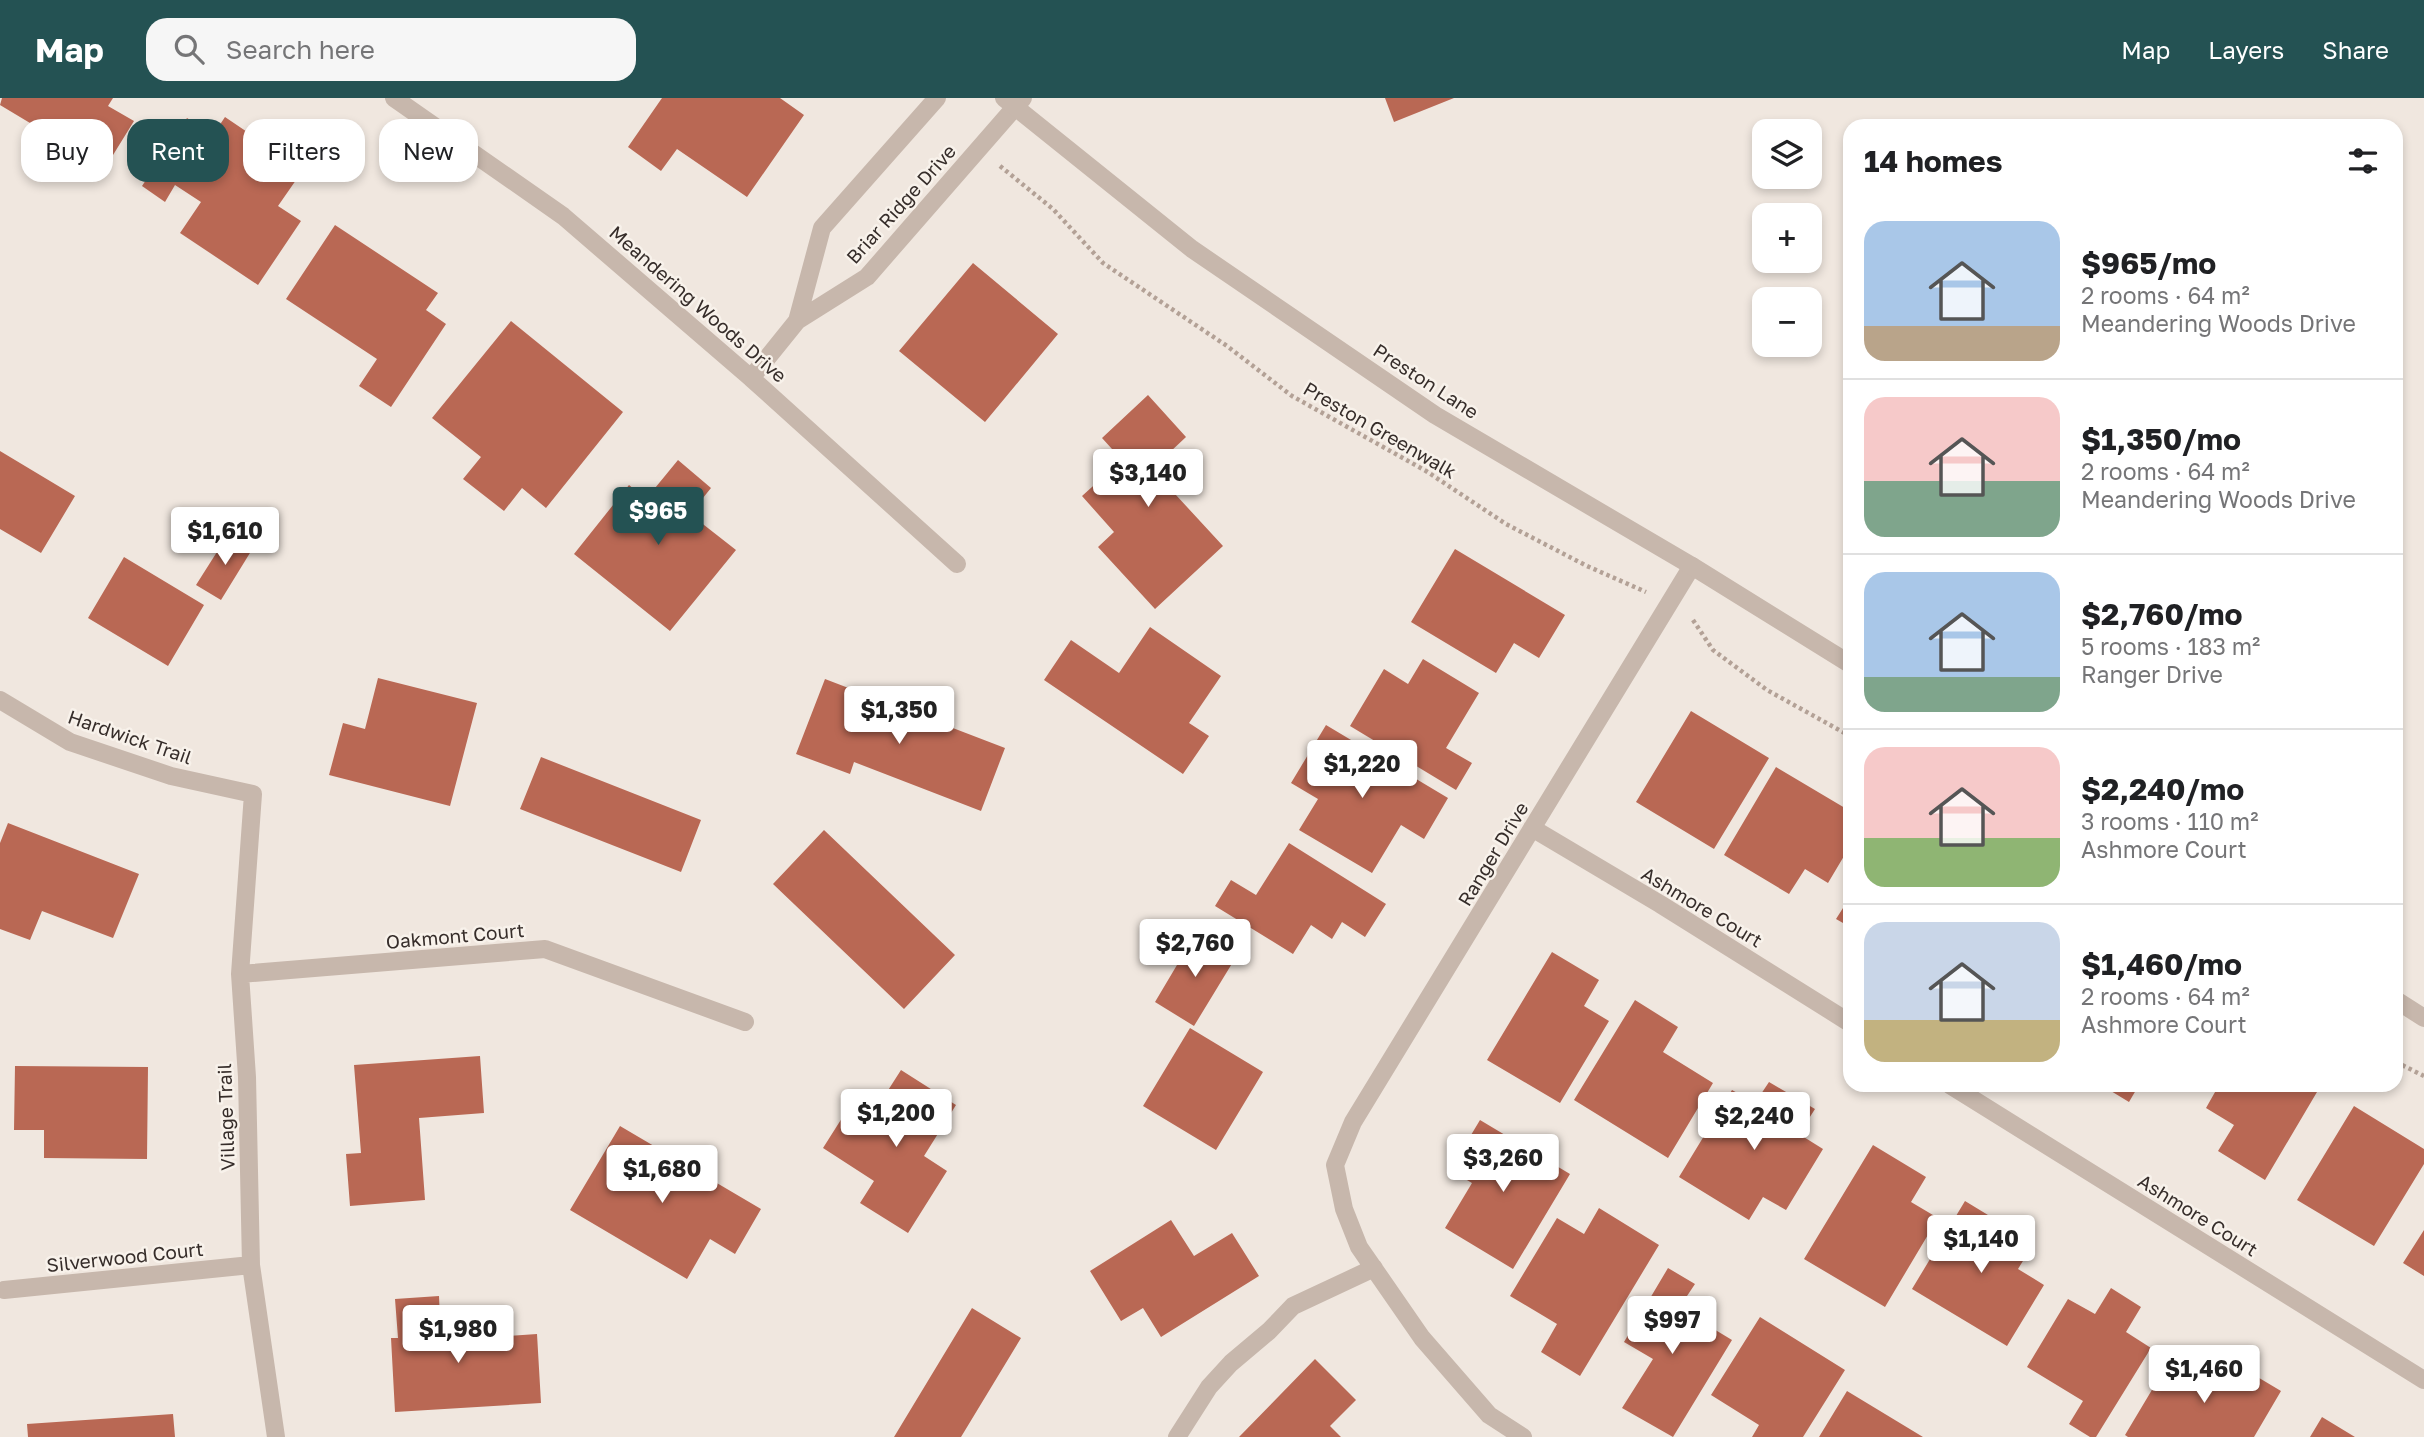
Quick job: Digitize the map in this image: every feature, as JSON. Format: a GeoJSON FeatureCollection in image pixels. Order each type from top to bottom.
{"type":"FeatureCollection","features":[{"type":"Feature","properties":{"kind":"street","name":"Meandering Woods Drive"},"geometry":{"type":"LineString","coordinates":[[394,98],[563,216],[751,378],[957,564]]}},
{"type":"Feature","properties":{"kind":"street","name":"Briar Ridge Drive"},"geometry":{"type":"LineString","coordinates":[[797,321],[822,228],[937,98]]}},
{"type":"Feature","properties":{"kind":"street","name":"Briar Ridge Drive"},"geometry":{"type":"LineString","coordinates":[[751,378],[797,321],[867,277],[980,148],[1014,101]]}},
{"type":"Feature","properties":{"kind":"street","name":"Preston Lane"},"geometry":{"type":"LineString","coordinates":[[1014,101],[1192,249],[1435,415],[1692,566],[1843,660]]}},
{"type":"Feature","properties":{"kind":"street","name":"Ranger Drive"},"geometry":{"type":"LineString","coordinates":[[1374,1268],[1359,1247],[1343,1209],[1335,1165],[1353,1122],[1692,566]]}},
{"type":"Feature","properties":{"kind":"street","name":"Hardwick Trail"},"geometry":{"type":"LineString","coordinates":[[0,700],[70,742],[171,776],[253,794]]}},
{"type":"Feature","properties":{"kind":"street","name":"Village Trail"},"geometry":{"type":"LineString","coordinates":[[253,794],[240,974],[247,1077],[251,1265],[276,1437]]}},
{"type":"Feature","properties":{"kind":"street","name":"Ashmore Court"},"geometry":{"type":"LineString","coordinates":[[1532,828],[1843,1019]]}},
{"type":"Feature","properties":{"kind":"street","name":"Oakmont Court"},"geometry":{"type":"LineString","coordinates":[[240,974],[545,950],[745,1022]]}},
{"type":"Feature","properties":{"kind":"street"},"geometry":{"type":"LineString","coordinates":[[2403,1004],[2424,1018]]}},
{"type":"Feature","properties":{"kind":"street","name":"Ashmore Court"},"geometry":{"type":"LineString","coordinates":[[1961,1092],[2424,1380]]}},
{"type":"Feature","properties":{"kind":"street","name":"Silverwood Court"},"geometry":{"type":"LineString","coordinates":[[4,1290],[251,1265]]}},
{"type":"Feature","properties":{"kind":"street"},"geometry":{"type":"LineString","coordinates":[[1177,1437],[1209,1387],[1293,1306],[1374,1268],[1422,1338],[1489,1415],[1523,1437]]}},
{"type":"Feature","properties":{"kind":"path","name":"Preston Greenwalk"},"geometry":{"type":"LineString","coordinates":[[980,148],[1053,209],[1103,263],[1227,346],[1292,396],[1426,471],[1506,524],[1587,566],[1637,586],[1694,620],[1713,650],[1768,690],[1843,732]]}},
{"type":"Feature","properties":{"kind":"path"},"geometry":{"type":"LineString","coordinates":[[2403,1066],[2424,1076]]}},
{"type":"Feature","properties":{"kind":"building"},"geometry":{"type":"Polygon","coordinates":[[[2,98],[113,98],[108,106],[131,119],[127,119],[127,132],[113,155],[113,119],[23,119],[0,105],[2,98]]]}},
{"type":"Feature","properties":{"kind":"building"},"geometry":{"type":"Polygon","coordinates":[[[662,98],[780,98],[804,115],[747,197],[677,149],[661,171],[628,147],[662,98]]]}},
{"type":"Feature","properties":{"kind":"building"},"geometry":{"type":"Polygon","coordinates":[[[1385,98],[1454,98],[1394,122],[1385,98]]]}},
{"type":"Feature","properties":{"kind":"building"},"geometry":{"type":"Polygon","coordinates":[[[229,120],[243,129],[243,182],[295,182],[278,206],[301,221],[258,285],[180,233],[201,202],[175,185],[165,202],[142,186],[145,182],[229,182],[229,120]]]}},
{"type":"Feature","properties":{"kind":"building"},"geometry":{"type":"Polygon","coordinates":[[[335,225],[438,293],[426,310],[446,324],[391,407],[359,386],[377,359],[286,299],[335,225]]]}},
{"type":"Feature","properties":{"kind":"building"},"geometry":{"type":"Polygon","coordinates":[[[973,263],[1058,334],[985,422],[899,351],[973,263]]]}},
{"type":"Feature","properties":{"kind":"building"},"geometry":{"type":"Polygon","coordinates":[[[511,321],[623,412],[546,508],[522,488],[504,511],[463,479],[481,457],[432,418],[511,321]]]}},
{"type":"Feature","properties":{"kind":"building"},"geometry":{"type":"Polygon","coordinates":[[[1148,395],[1186,437],[1152,469],[1223,546],[1155,609],[1098,547],[1114,532],[1082,496],[1122,460],[1102,438],[1148,395]]]}},
{"type":"Feature","properties":{"kind":"building"},"geometry":{"type":"Polygon","coordinates":[[[0,451],[75,496],[41,553],[0,529],[0,451]]]}},
{"type":"Feature","properties":{"kind":"building"},"geometry":{"type":"Polygon","coordinates":[[[678,460],[711,488],[690,514],[736,550],[670,631],[574,554],[629,485],[646,499],[678,460]]]}},
{"type":"Feature","properties":{"kind":"building"},"geometry":{"type":"Polygon","coordinates":[[[229,533],[253,548],[221,600],[196,585],[229,533]]]}},
{"type":"Feature","properties":{"kind":"building"},"geometry":{"type":"Polygon","coordinates":[[[1455,549],[1565,615],[1539,658],[1514,643],[1496,673],[1411,622],[1455,549]]]}},
{"type":"Feature","properties":{"kind":"building"},"geometry":{"type":"Polygon","coordinates":[[[124,557],[204,605],[168,666],[88,618],[124,557]]]}},
{"type":"Feature","properties":{"kind":"building"},"geometry":{"type":"Polygon","coordinates":[[[1150,627],[1221,676],[1189,723],[1209,736],[1183,774],[1044,680],[1071,640],[1119,673],[1150,627]]]}},
{"type":"Feature","properties":{"kind":"building"},"geometry":{"type":"Polygon","coordinates":[[[1423,659],[1479,693],[1446,748],[1472,763],[1456,790],[1350,726],[1384,669],[1408,684],[1423,659]]]}},
{"type":"Feature","properties":{"kind":"building"},"geometry":{"type":"Polygon","coordinates":[[[378,678],[477,703],[450,806],[329,775],[343,723],[365,729],[378,678]]]}},
{"type":"Feature","properties":{"kind":"building"},"geometry":{"type":"Polygon","coordinates":[[[825,679],[1005,748],[981,811],[854,762],[850,774],[796,754],[825,679]]]}},
{"type":"Feature","properties":{"kind":"building"},"geometry":{"type":"Polygon","coordinates":[[[1691,711],[1769,758],[1714,849],[1636,802],[1691,711]]]}},
{"type":"Feature","properties":{"kind":"building"},"geometry":{"type":"Polygon","coordinates":[[[1326,725],[1448,798],[1424,839],[1401,825],[1372,873],[1299,830],[1318,799],[1291,783],[1326,725]]]}},
{"type":"Feature","properties":{"kind":"building"},"geometry":{"type":"Polygon","coordinates":[[[541,757],[701,820],[681,872],[520,809],[541,757]]]}},
{"type":"Feature","properties":{"kind":"building"},"geometry":{"type":"Polygon","coordinates":[[[1776,767],[1843,807],[1843,858],[1828,883],[1805,869],[1789,894],[1724,855],[1776,767]]]}},
{"type":"Feature","properties":{"kind":"building"},"geometry":{"type":"Polygon","coordinates":[[[8,823],[139,874],[113,938],[42,911],[30,940],[0,929],[0,843],[8,823]]]}},
{"type":"Feature","properties":{"kind":"building"},"geometry":{"type":"Polygon","coordinates":[[[824,830],[955,955],[904,1009],[773,884],[824,830]]]}},
{"type":"Feature","properties":{"kind":"building"},"geometry":{"type":"Polygon","coordinates":[[[1289,843],[1386,904],[1365,937],[1342,922],[1332,939],[1311,925],[1293,954],[1215,906],[1231,880],[1256,895],[1289,843]]]}},
{"type":"Feature","properties":{"kind":"building"},"geometry":{"type":"Polygon","coordinates":[[[1843,908],[1843,923],[1836,919],[1843,908]]]}},
{"type":"Feature","properties":{"kind":"building"},"geometry":{"type":"Polygon","coordinates":[[[1196,933],[1236,957],[1194,1026],[1155,1002],[1196,933]]]}},
{"type":"Feature","properties":{"kind":"building"},"geometry":{"type":"Polygon","coordinates":[[[1552,952],[1599,980],[1584,1006],[1609,1021],[1560,1103],[1487,1060],[1552,952]]]}},
{"type":"Feature","properties":{"kind":"building"},"geometry":{"type":"Polygon","coordinates":[[[1635,1000],[1678,1027],[1663,1052],[1713,1083],[1668,1158],[1574,1100],[1635,1000]]]}},
{"type":"Feature","properties":{"kind":"building"},"geometry":{"type":"Polygon","coordinates":[[[1190,1028],[1263,1072],[1216,1150],[1143,1106],[1190,1028]]]}},
{"type":"Feature","properties":{"kind":"building"},"geometry":{"type":"Polygon","coordinates":[[[480,1056],[484,1113],[419,1118],[425,1200],[350,1206],[346,1154],[361,1153],[354,1065],[480,1056]]]}},
{"type":"Feature","properties":{"kind":"building"},"geometry":{"type":"Polygon","coordinates":[[[15,1066],[148,1067],[147,1159],[44,1158],[44,1130],[14,1130],[15,1066]]]}},
{"type":"Feature","properties":{"kind":"building"},"geometry":{"type":"Polygon","coordinates":[[[901,1070],[956,1105],[924,1156],[947,1171],[908,1233],[860,1203],[874,1181],[823,1148],[849,1107],[869,1120],[901,1070]]]}},
{"type":"Feature","properties":{"kind":"building"},"geometry":{"type":"Polygon","coordinates":[[[1769,1082],[1815,1109],[1799,1134],[1823,1149],[1786,1210],[1763,1197],[1749,1220],[1679,1177],[1732,1090],[1755,1103],[1769,1082]]]}},
{"type":"Feature","properties":{"kind":"building"},"geometry":{"type":"Polygon","coordinates":[[[2113,1092],[2135,1092],[2129,1102],[2113,1092]]]}},
{"type":"Feature","properties":{"kind":"building"},"geometry":{"type":"Polygon","coordinates":[[[2215,1092],[2317,1092],[2265,1180],[2218,1151],[2234,1125],[2206,1108],[2215,1092]]]}},
{"type":"Feature","properties":{"kind":"building"},"geometry":{"type":"Polygon","coordinates":[[[2354,1106],[2424,1149],[2424,1164],[2374,1246],[2297,1200],[2354,1106]]]}},
{"type":"Feature","properties":{"kind":"building"},"geometry":{"type":"Polygon","coordinates":[[[1480,1120],[1570,1174],[1513,1269],[1445,1228],[1472,1183],[1450,1170],[1480,1120]]]}},
{"type":"Feature","properties":{"kind":"building"},"geometry":{"type":"Polygon","coordinates":[[[620,1126],[761,1209],[735,1254],[710,1239],[687,1279],[570,1210],[620,1126]]]}},
{"type":"Feature","properties":{"kind":"building"},"geometry":{"type":"Polygon","coordinates":[[[1873,1145],[1926,1177],[1911,1202],[1938,1218],[1885,1307],[1804,1259],[1873,1145]]]}},
{"type":"Feature","properties":{"kind":"building"},"geometry":{"type":"Polygon","coordinates":[[[1965,1201],[2034,1243],[2018,1269],[2044,1285],[2007,1346],[1912,1289],[1965,1201]]]}},
{"type":"Feature","properties":{"kind":"building"},"geometry":{"type":"Polygon","coordinates":[[[1599,1208],[1659,1245],[1580,1376],[1541,1352],[1557,1324],[1510,1296],[1557,1218],[1584,1234],[1599,1208]]]}},
{"type":"Feature","properties":{"kind":"building"},"geometry":{"type":"Polygon","coordinates":[[[1171,1220],[1194,1256],[1232,1233],[1259,1276],[1161,1337],[1143,1308],[1121,1321],[1090,1271],[1171,1220]]]}},
{"type":"Feature","properties":{"kind":"building"},"geometry":{"type":"Polygon","coordinates":[[[2424,1230],[2424,1276],[2403,1263],[2424,1230]]]}},
{"type":"Feature","properties":{"kind":"building"},"geometry":{"type":"Polygon","coordinates":[[[1668,1268],[1695,1284],[1679,1308],[1732,1340],[1673,1437],[1622,1408],[1653,1359],[1624,1342],[1668,1268]]]}},
{"type":"Feature","properties":{"kind":"building"},"geometry":{"type":"Polygon","coordinates":[[[2111,1288],[2141,1307],[2126,1332],[2151,1348],[2096,1437],[2090,1437],[2069,1424],[2083,1401],[2027,1367],[2068,1299],[2095,1314],[2111,1288]]]}},
{"type":"Feature","properties":{"kind":"building"},"geometry":{"type":"Polygon","coordinates":[[[439,1296],[441,1341],[537,1334],[541,1403],[395,1412],[391,1338],[398,1338],[395,1299],[439,1296]]]}},
{"type":"Feature","properties":{"kind":"building"},"geometry":{"type":"Polygon","coordinates":[[[972,1308],[1021,1338],[961,1437],[894,1437],[972,1308]]]}},
{"type":"Feature","properties":{"kind":"building"},"geometry":{"type":"Polygon","coordinates":[[[1760,1317],[1845,1370],[1803,1437],[1752,1437],[1759,1425],[1711,1395],[1760,1317]]]}},
{"type":"Feature","properties":{"kind":"building"},"geometry":{"type":"Polygon","coordinates":[[[2171,1358],[2219,1387],[2234,1363],[2281,1391],[2254,1437],[2128,1437],[2125,1435],[2171,1358]]]}},
{"type":"Feature","properties":{"kind":"building"},"geometry":{"type":"Polygon","coordinates":[[[1315,1359],[1356,1400],[1330,1426],[1341,1437],[1239,1437],[1315,1359]]]}},
{"type":"Feature","properties":{"kind":"building"},"geometry":{"type":"Polygon","coordinates":[[[1847,1391],[1923,1437],[1819,1437],[1847,1391]]]}},
{"type":"Feature","properties":{"kind":"building"},"geometry":{"type":"Polygon","coordinates":[[[173,1414],[175,1437],[28,1437],[27,1424],[173,1414]]]}},
{"type":"Feature","properties":{"kind":"building"},"geometry":{"type":"Polygon","coordinates":[[[2322,1417],[2355,1437],[2310,1437],[2322,1417]]]}}]}
